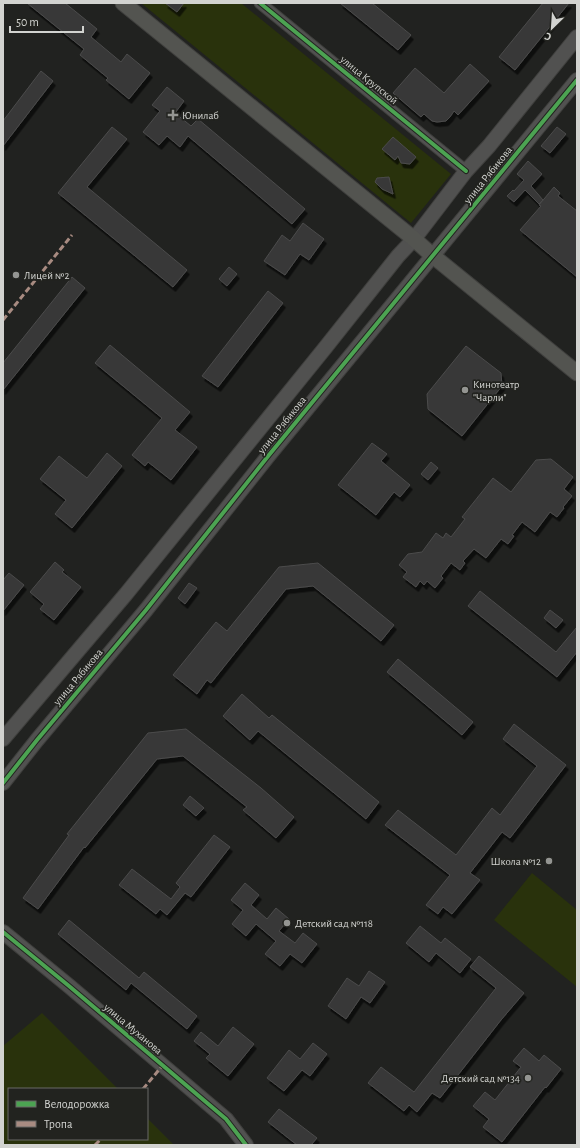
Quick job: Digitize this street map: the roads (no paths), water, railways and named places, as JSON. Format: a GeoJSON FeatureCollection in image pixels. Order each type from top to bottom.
{"type":"FeatureCollection","features":[{"type":"Feature","properties":{"kind":"main road"},"geometry":{"type":"LineString","coordinates":[[123,3],[577,373]]}},
{"type":"Feature","properties":{"kind":"street","name":"улица Крупской"},"geometry":{"type":"LineString","coordinates":[[260,3],[466,171]]}},
{"type":"Feature","properties":{"kind":"street","name":"улица Рябикова"},"geometry":{"type":"LineString","coordinates":[[3,739],[126,594],[393,262],[414,239],[466,171],[577,38]]}},
{"type":"Feature","properties":{"kind":"street","name":"улица Рябикова"},"geometry":{"type":"LineString","coordinates":[[3,783],[146,610],[250,479],[577,80]]}},
{"type":"Feature","properties":{"kind":"street","name":"улица Муханова"},"geometry":{"type":"LineString","coordinates":[[3,932],[226,1119],[246,1145]]}},
{"type":"Feature","properties":{"kind":"place","name":"Юнилаб"},"geometry":{"type":"Point","coordinates":[173,115]}},
{"type":"Feature","properties":{"kind":"place","name":"Лицей №2"},"geometry":{"type":"Point","coordinates":[16,275]}},
{"type":"Feature","properties":{"kind":"place","name":"Кинотеатр \"Чарли\""},"geometry":{"type":"Point","coordinates":[465,390]}},
{"type":"Feature","properties":{"kind":"place","name":"Школа №12"},"geometry":{"type":"Point","coordinates":[549,861]}},
{"type":"Feature","properties":{"kind":"place","name":"Детский сад №118"},"geometry":{"type":"Point","coordinates":[287,923]}},
{"type":"Feature","properties":{"kind":"place","name":"Детский сад №134"},"geometry":{"type":"Point","coordinates":[528,1078]}}]}
